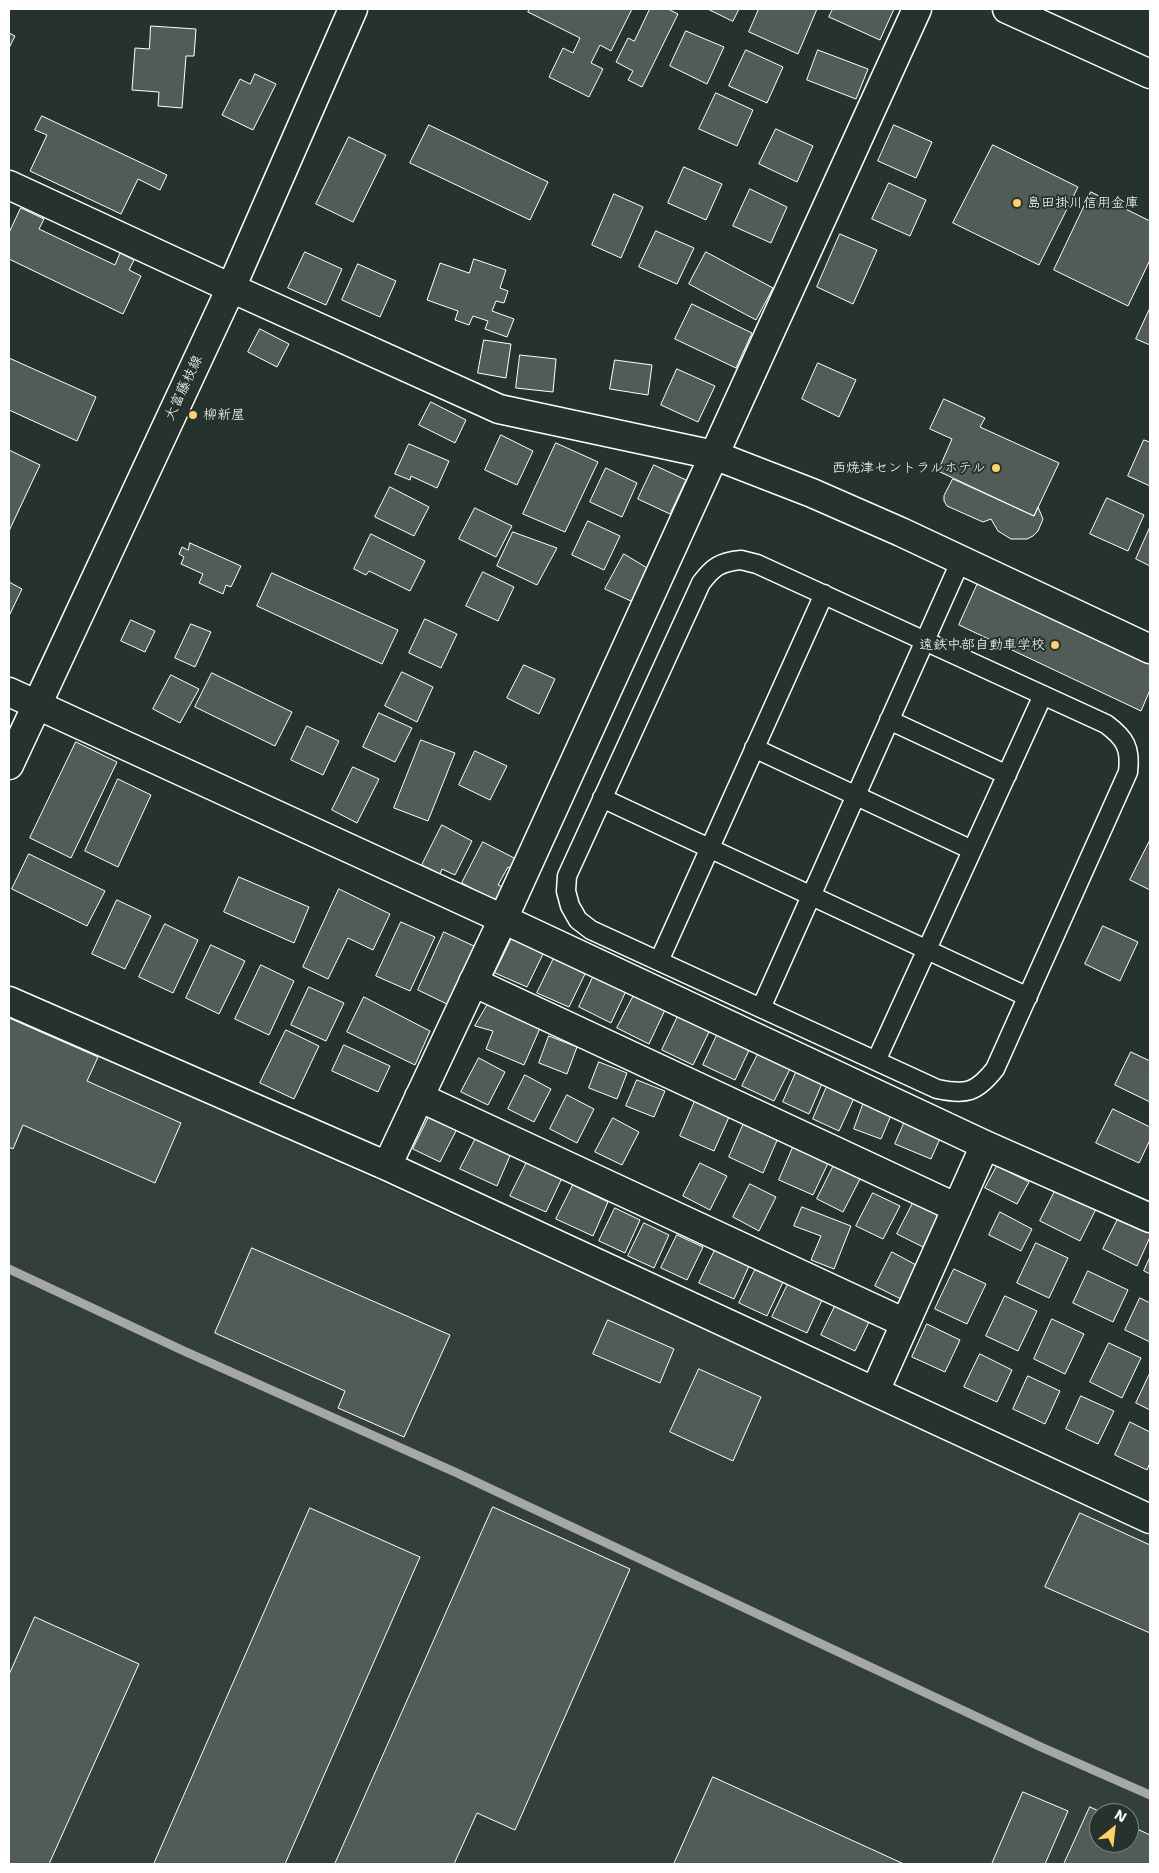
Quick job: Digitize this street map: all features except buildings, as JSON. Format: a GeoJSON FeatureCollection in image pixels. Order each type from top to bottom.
{"type":"FeatureCollection","features":[{"type":"Feature","properties":{"kind":"street","name":"大富藤枝線"},"geometry":{"type":"LineString","coordinates":[[9,765],[231,288],[353,9]]}},
{"type":"Feature","properties":{"kind":"street"},"geometry":{"type":"LineString","coordinates":[[388,1166],[503,919],[916,9]]}},
{"type":"Feature","properties":{"kind":"street"},"geometry":{"type":"LineString","coordinates":[[1007,9],[1150,74]]}},
{"type":"Feature","properties":{"kind":"street"},"geometry":{"type":"LineString","coordinates":[[9,185],[499,409],[714,455],[812,493],[961,560],[1150,650]]}},
{"type":"Feature","properties":{"kind":"street"},"geometry":{"type":"LineString","coordinates":[[9,692],[503,919],[985,1144],[1150,1218]]}},
{"type":"Feature","properties":{"kind":"street"},"geometry":{"type":"LineString","coordinates":[[473,982],[957,1208]]}},
{"type":"Feature","properties":{"kind":"street"},"geometry":{"type":"LineString","coordinates":[[9,1001],[388,1166],[1150,1518]]}},
{"type":"Feature","properties":{"kind":"street"},"geometry":{"type":"LineString","coordinates":[[419,1097],[906,1323]]}},
{"type":"Feature","properties":{"kind":"street"},"geometry":{"type":"LineString","coordinates":[[875,1391],[985,1144]]}},
{"type":"Feature","properties":{"kind":"lane"},"geometry":{"type":"LineString","coordinates":[[741,560],[757,564],[824,594],[1106,724],[1117,732],[1126,745],[1130,758],[1128,772],[995,1070],[985,1082],[972,1091],[955,1093],[937,1089],[591,930],[578,920],[570,906],[566,891],[567,876],[700,583],[711,570],[726,562],[741,560]]}},
{"type":"Feature","properties":{"kind":"lane"},"geometry":{"type":"LineString","coordinates":[[761,1008],[961,560]]}},
{"type":"Feature","properties":{"kind":"lane"},"geometry":{"type":"LineString","coordinates":[[659,961],[824,594]]}},
{"type":"Feature","properties":{"kind":"lane"},"geometry":{"type":"LineString","coordinates":[[876,1061],[1043,695]]}},
{"type":"Feature","properties":{"kind":"lane"},"geometry":{"type":"LineString","coordinates":[[889,720],[1007,775]]}},
{"type":"Feature","properties":{"kind":"lane"},"geometry":{"type":"LineString","coordinates":[[754,748],[972,850]]}},
{"type":"Feature","properties":{"kind":"lane"},"geometry":{"type":"LineString","coordinates":[[602,798],[1028,997]]}},
{"type":"Feature","properties":{"kind":"shaded area"},"geometry":{"type":"Polygon","coordinates":[[[9,1013],[1150,1532],[1150,1864],[9,1864],[9,1013]]]}},
{"type":"Feature","properties":{"kind":"waterway"},"geometry":{"type":"LineString","coordinates":[[9,1269],[184,1351],[457,1473],[1041,1747],[1150,1795]]}},
{"type":"Feature","properties":{"kind":"place","name":"島田掛川信用金庫"},"geometry":{"type":"Point","coordinates":[1017,203]}},
{"type":"Feature","properties":{"kind":"place","name":"柳新屋"},"geometry":{"type":"Point","coordinates":[193,415]}},
{"type":"Feature","properties":{"kind":"place","name":"西焼津セントラルホテル"},"geometry":{"type":"Point","coordinates":[996,468]}},
{"type":"Feature","properties":{"kind":"place","name":"遠鉄中部自動車学校"},"geometry":{"type":"Point","coordinates":[1055,645]}}]}
